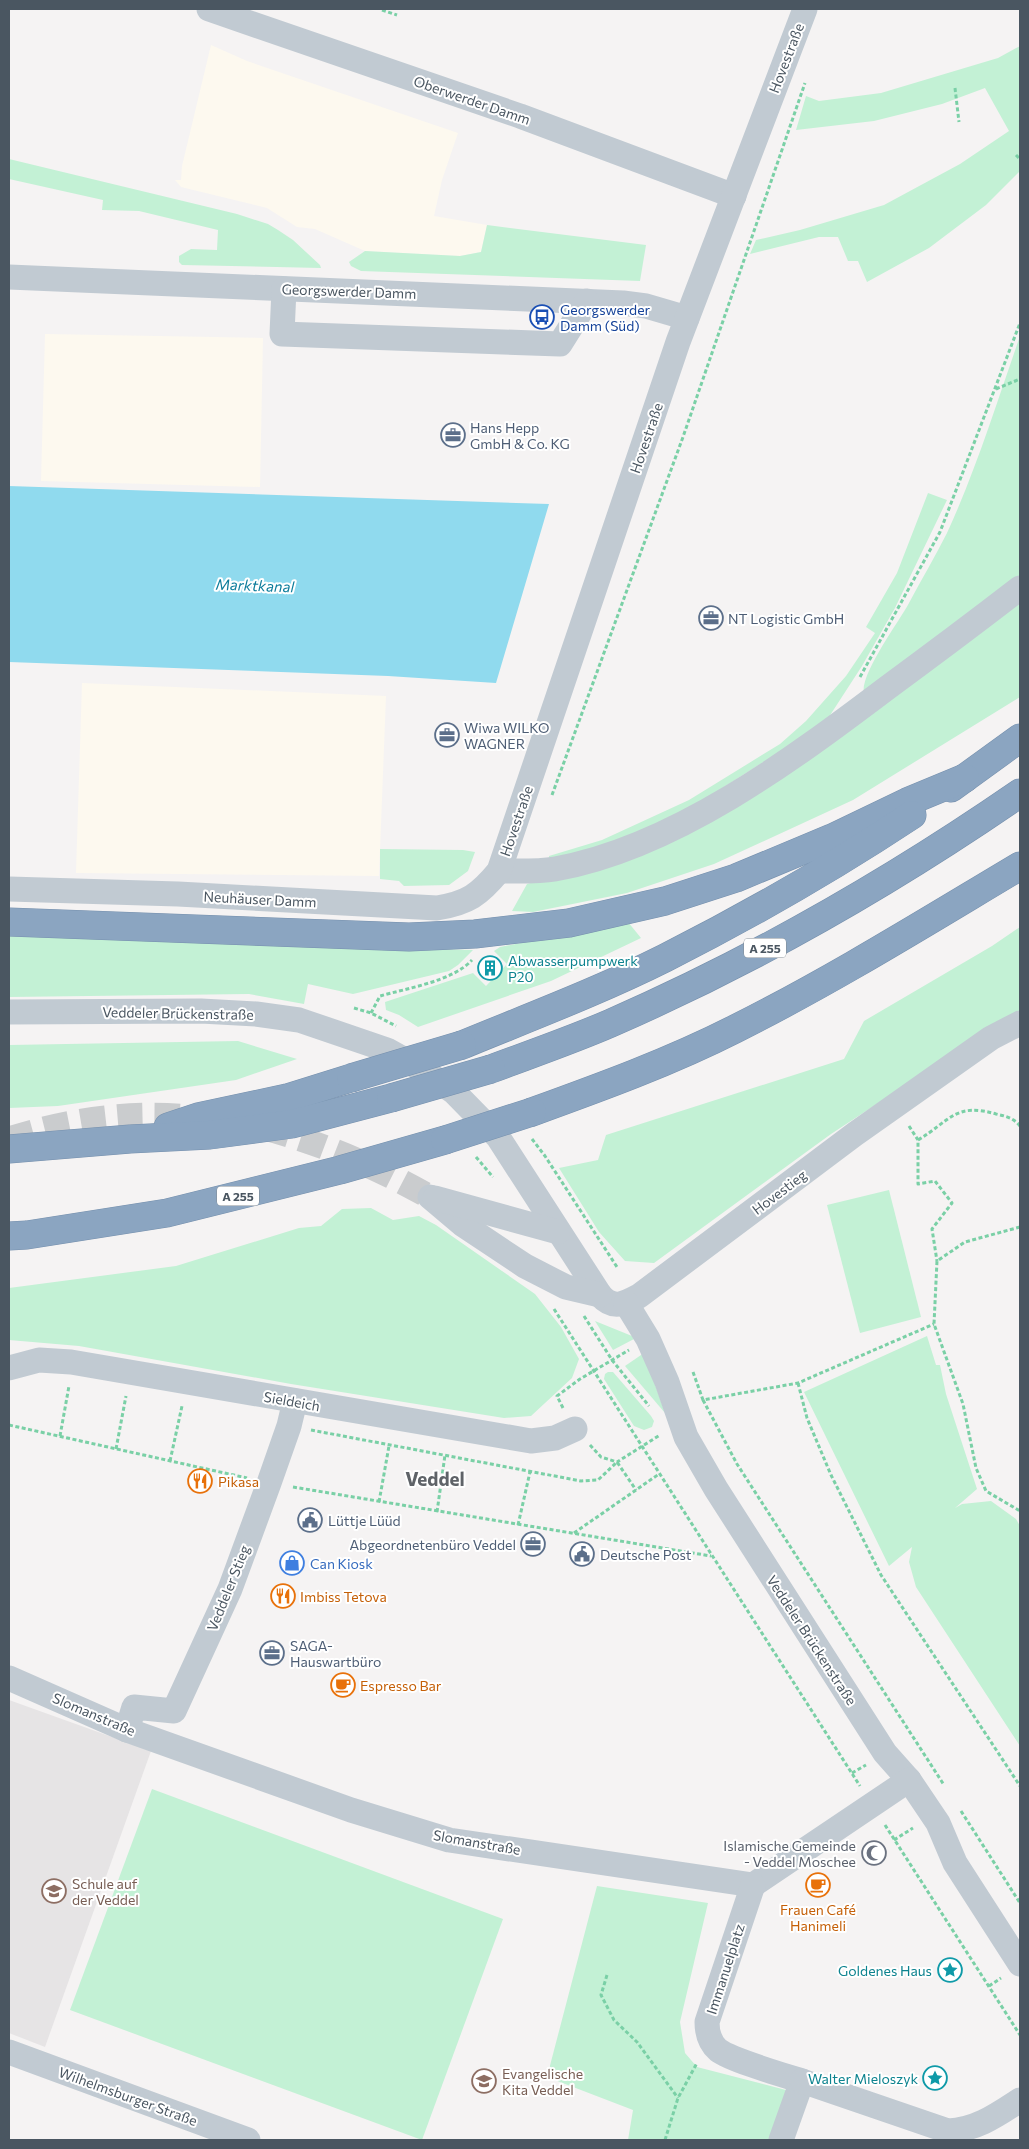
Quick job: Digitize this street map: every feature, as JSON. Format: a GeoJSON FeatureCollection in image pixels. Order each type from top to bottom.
{"type":"FeatureCollection","features":[{"type":"Feature","properties":{"kind":"highway"},"geometry":{"type":"LineString","coordinates":[[130,1139],[198,1117],[286,1098],[462,1045],[592,991],[664,958],[782,896],[930,804],[1020,738]]}},
{"type":"Feature","properties":{"kind":"highway"},"geometry":{"type":"LineString","coordinates":[[9,922],[409,937],[475,934],[569,923],[666,901],[736,878],[832,838],[907,802],[965,778]]}},
{"type":"Feature","properties":{"kind":"highway","name":"A 255"},"geometry":{"type":"LineString","coordinates":[[9,1149],[130,1139],[210,1135],[292,1124],[491,1069],[610,1023],[686,988],[803,929],[896,874],[1020,793]]}},
{"type":"Feature","properties":{"kind":"highway","name":"A 255"},"geometry":{"type":"LineString","coordinates":[[9,1236],[27,1235],[167,1213],[340,1170],[445,1140],[532,1112],[635,1074],[734,1030],[830,979],[1020,866]]}},
{"type":"Feature","properties":{"kind":"street","name":"Oberwerder Damm"},"geometry":{"type":"LineString","coordinates":[[209,9],[520,116],[734,196]]}},
{"type":"Feature","properties":{"kind":"street","name":"Hovestraße"},"geometry":{"type":"LineString","coordinates":[[499,871],[687,318],[805,9]]}},
{"type":"Feature","properties":{"kind":"street","name":"Georgswerder Damm"},"geometry":{"type":"LineString","coordinates":[[9,277],[623,302],[646,306],[687,318]]}},
{"type":"Feature","properties":{"kind":"street"},"geometry":{"type":"LineString","coordinates":[[284,288],[282,334],[560,344],[587,301]]}},
{"type":"Feature","properties":{"kind":"street"},"geometry":{"type":"LineString","coordinates":[[499,871],[555,869],[607,855],[678,826],[743,790],[812,744],[1020,588]]}},
{"type":"Feature","properties":{"kind":"street","name":"Neuhäuser Damm"},"geometry":{"type":"LineString","coordinates":[[9,889],[178,894],[437,908],[454,906],[469,900],[483,890],[499,871]]}},
{"type":"Feature","properties":{"kind":"street","name":"Veddeler Brückenstraße"},"geometry":{"type":"LineString","coordinates":[[9,1012],[201,1011],[256,1014],[299,1020],[388,1050],[423,1070],[446,1087],[498,1138],[558,1232]]}},
{"type":"Feature","properties":{"kind":"street","name":"Hovestieg"},"geometry":{"type":"LineString","coordinates":[[626,1303],[659,1282],[991,1038],[1019,1030]]}},
{"type":"Feature","properties":{"kind":"street"},"geometry":{"type":"LineString","coordinates":[[600,1295],[566,1287],[525,1266],[462,1224],[430,1197],[558,1232],[600,1295],[614,1305],[626,1303]]}},
{"type":"Feature","properties":{"kind":"street","name":"Veddeler Brückenstraße"},"geometry":{"type":"LineString","coordinates":[[626,1303],[648,1339],[668,1382],[686,1436],[716,1489],[885,1753],[909,1780],[938,1823],[955,1863],[1020,1964]]}},
{"type":"Feature","properties":{"kind":"street","name":"Sieldeich"},"geometry":{"type":"LineString","coordinates":[[9,1368],[26,1362],[55,1360],[532,1441],[554,1438],[575,1429]]}},
{"type":"Feature","properties":{"kind":"street","name":"Veddeler Stieg"},"geometry":{"type":"LineString","coordinates":[[127,1730],[134,1707],[174,1711],[230,1589],[289,1426],[294,1401]]}},
{"type":"Feature","properties":{"kind":"street","name":"Slomanstraße"},"geometry":{"type":"LineString","coordinates":[[9,1678],[127,1730],[352,1810],[449,1840],[753,1885]]}},
{"type":"Feature","properties":{"kind":"street"},"geometry":{"type":"LineString","coordinates":[[753,1885],[909,1780]]}},
{"type":"Feature","properties":{"kind":"street","name":"Immanuelplatz"},"geometry":{"type":"LineString","coordinates":[[710,2038],[707,2022],[753,1885]]}},
{"type":"Feature","properties":{"kind":"street"},"geometry":{"type":"LineString","coordinates":[[710,2038],[718,2050],[725,2054],[948,2131],[962,2130],[990,2120],[1020,2100]]}},
{"type":"Feature","properties":{"kind":"street","name":"Wilhelmsburger Straße"},"geometry":{"type":"LineString","coordinates":[[9,2052],[248,2140]]}},
{"type":"Feature","properties":{"kind":"street"},"geometry":{"type":"LineString","coordinates":[[781,2140],[802,2081]]}},
{"type":"Feature","properties":{"kind":"path"},"geometry":{"type":"LineString","coordinates":[[382,10],[397,15]]}},
{"type":"Feature","properties":{"kind":"path"},"geometry":{"type":"LineString","coordinates":[[551,800],[683,438],[807,76]]}},
{"type":"Feature","properties":{"kind":"path"},"geometry":{"type":"LineString","coordinates":[[955,88],[959,122]]}},
{"type":"Feature","properties":{"kind":"path"},"geometry":{"type":"LineString","coordinates":[[1016,155],[1020,159]]}},
{"type":"Feature","properties":{"kind":"path"},"geometry":{"type":"LineString","coordinates":[[857,683],[940,532],[996,390],[1020,323]]}},
{"type":"Feature","properties":{"kind":"path"},"geometry":{"type":"LineString","coordinates":[[996,390],[1020,379]]}},
{"type":"Feature","properties":{"kind":"path"},"geometry":{"type":"LineString","coordinates":[[354,1008],[371,1013],[380,996],[463,970],[476,955]]}},
{"type":"Feature","properties":{"kind":"path"},"geometry":{"type":"LineString","coordinates":[[896,1106],[918,1140],[918,1184],[935,1180],[952,1203],[932,1228],[938,1261],[934,1324],[963,1404],[976,1468],[986,1491],[1020,1511]]}},
{"type":"Feature","properties":{"kind":"path"},"geometry":{"type":"LineString","coordinates":[[918,1140],[933,1132],[954,1114],[965,1110],[981,1110],[1005,1116],[1016,1121],[1020,1126]]}},
{"type":"Feature","properties":{"kind":"path"},"geometry":{"type":"LineString","coordinates":[[545,1156],[617,1267]]}},
{"type":"Feature","properties":{"kind":"path"},"geometry":{"type":"LineString","coordinates":[[938,1261],[966,1242],[1020,1227]]}},
{"type":"Feature","properties":{"kind":"path"},"geometry":{"type":"LineString","coordinates":[[552,1305],[641,1447],[865,1794]]}},
{"type":"Feature","properties":{"kind":"path"},"geometry":{"type":"LineString","coordinates":[[703,1400],[798,1383],[934,1324]]}},
{"type":"Feature","properties":{"kind":"path"},"geometry":{"type":"LineString","coordinates":[[636,1490],[617,1462],[601,1457],[575,1429],[556,1396],[612,1360],[649,1407]]}},
{"type":"Feature","properties":{"kind":"path"},"geometry":{"type":"LineString","coordinates":[[693,1372],[703,1400],[737,1464],[945,1786]]}},
{"type":"Feature","properties":{"kind":"path"},"geometry":{"type":"LineString","coordinates":[[798,1383],[807,1418],[831,1475],[881,1575],[1020,1786]]}},
{"type":"Feature","properties":{"kind":"path"},"geometry":{"type":"LineString","coordinates":[[62,1385],[79,1388]]}},
{"type":"Feature","properties":{"kind":"path"},"geometry":{"type":"LineString","coordinates":[[60,1436],[69,1386]]}},
{"type":"Feature","properties":{"kind":"path"},"geometry":{"type":"LineString","coordinates":[[117,1394],[136,1398]]}},
{"type":"Feature","properties":{"kind":"path"},"geometry":{"type":"LineString","coordinates":[[116,1449],[126,1396]]}},
{"type":"Feature","properties":{"kind":"path"},"geometry":{"type":"LineString","coordinates":[[173,1405],[192,1408]]}},
{"type":"Feature","properties":{"kind":"path"},"geometry":{"type":"LineString","coordinates":[[170,1461],[182,1406]]}},
{"type":"Feature","properties":{"kind":"path"},"geometry":{"type":"LineString","coordinates":[[9,1425],[269,1483],[711,1556]]}},
{"type":"Feature","properties":{"kind":"path"},"geometry":{"type":"LineString","coordinates":[[289,1426],[445,1457],[590,1481],[598,1480],[617,1462],[661,1434]]}},
{"type":"Feature","properties":{"kind":"path"},"geometry":{"type":"LineString","coordinates":[[437,1512],[449,1428]]}},
{"type":"Feature","properties":{"kind":"path"},"geometry":{"type":"LineString","coordinates":[[379,1502],[389,1446]]}},
{"type":"Feature","properties":{"kind":"path"},"geometry":{"type":"LineString","coordinates":[[518,1525],[530,1472]]}},
{"type":"Feature","properties":{"kind":"path"},"geometry":{"type":"LineString","coordinates":[[574,1534],[659,1474]]}},
{"type":"Feature","properties":{"kind":"path"},"geometry":{"type":"LineString","coordinates":[[960,1810],[1020,1903]]}},
{"type":"Feature","properties":{"kind":"path"},"geometry":{"type":"LineString","coordinates":[[880,1817],[1020,2035]]}},
{"type":"Feature","properties":{"kind":"path"},"geometry":{"type":"LineString","coordinates":[[608,1976],[601,1995],[614,2020],[636,2042],[678,2098]]}},
{"type":"Feature","properties":{"kind":"path"},"geometry":{"type":"LineString","coordinates":[[665,2140],[678,2098],[710,2038]]}},
{"type":"Feature","properties":{"kind":"shaded area"},"geometry":{"type":"Polygon","coordinates":[[[211,45],[247,61],[458,133],[442,180],[434,216],[487,225],[481,252],[460,256],[365,251],[315,229],[297,227],[267,208],[181,187],[175,180],[181,180],[182,166],[211,45]]]}},
{"type":"Feature","properties":{"kind":"shaded area"},"geometry":{"type":"Polygon","coordinates":[[[45,334],[263,338],[260,487],[41,481],[45,334]]]}},
{"type":"Feature","properties":{"kind":"shaded area"},"geometry":{"type":"Polygon","coordinates":[[[82,683],[386,696],[379,876],[76,873],[82,683]]]}},
{"type":"Feature","properties":{"kind":"shaded area","name":"Schule auf der Veddel"},"geometry":{"type":"Polygon","coordinates":[[[9,1700],[151,1751],[45,2047],[9,2033],[9,1700]]]}},
{"type":"Feature","properties":{"kind":"green space"},"geometry":{"type":"Polygon","coordinates":[[[1020,46],[1020,171],[986,205],[929,248],[867,282],[858,261],[848,261],[838,237],[819,237],[750,254],[756,240],[800,230],[884,205],[960,164],[1009,131],[985,88],[942,104],[874,121],[796,130],[806,96],[819,101],[881,93],[998,58],[1020,46]]]}},
{"type":"Feature","properties":{"kind":"green space"},"geometry":{"type":"Polygon","coordinates":[[[9,159],[237,214],[268,224],[293,240],[321,268],[182,265],[179,262],[179,256],[191,249],[217,250],[218,230],[139,211],[102,210],[103,200],[9,179],[9,159]]]}},
{"type":"Feature","properties":{"kind":"green space"},"geometry":{"type":"Polygon","coordinates":[[[487,225],[646,245],[640,281],[361,271],[351,266],[349,262],[365,251],[460,256],[481,252],[487,225]]]}},
{"type":"Feature","properties":{"kind":"green space"},"geometry":{"type":"Polygon","coordinates":[[[1020,336],[1020,576],[864,694],[864,685],[873,662],[909,603],[958,509],[986,436],[1020,336]]]}},
{"type":"Feature","properties":{"kind":"green space"},"geometry":{"type":"Polygon","coordinates":[[[928,493],[947,500],[895,608],[862,666],[825,723],[675,818],[549,865],[549,856],[602,840],[689,800],[780,744],[806,721],[846,676],[875,633],[866,627],[897,573],[928,493]]]}},
{"type":"Feature","properties":{"kind":"green space"},"geometry":{"type":"Polygon","coordinates":[[[1020,599],[1020,697],[853,800],[714,864],[627,893],[533,912],[512,911],[527,884],[609,862],[1020,599]]]}},
{"type":"Feature","properties":{"kind":"green space"},"geometry":{"type":"Polygon","coordinates":[[[380,849],[463,850],[475,852],[468,871],[449,885],[404,886],[399,881],[380,879],[380,849]]]}},
{"type":"Feature","properties":{"kind":"green space"},"geometry":{"type":"Polygon","coordinates":[[[628,922],[641,938],[551,981],[418,1027],[399,1015],[386,1010],[385,1002],[473,973],[486,986],[507,964],[494,951],[500,947],[628,922]]]}},
{"type":"Feature","properties":{"kind":"green space"},"geometry":{"type":"Polygon","coordinates":[[[1020,927],[1020,1010],[831,1134],[654,1263],[625,1261],[599,1232],[559,1168],[598,1160],[606,1135],[844,1059],[864,1021],[992,946],[1020,927]]]}},
{"type":"Feature","properties":{"kind":"green space"},"geometry":{"type":"Polygon","coordinates":[[[9,936],[473,950],[449,971],[353,994],[308,984],[304,1004],[249,994],[9,997],[9,936]]]}},
{"type":"Feature","properties":{"kind":"green space"},"geometry":{"type":"Polygon","coordinates":[[[238,1041],[297,1059],[236,1080],[58,1106],[9,1108],[9,1045],[238,1041]]]}},
{"type":"Feature","properties":{"kind":"green space"},"geometry":{"type":"Polygon","coordinates":[[[889,1190],[921,1317],[860,1333],[827,1205],[889,1190]]]}},
{"type":"Feature","properties":{"kind":"green space"},"geometry":{"type":"Polygon","coordinates":[[[371,1208],[393,1220],[419,1216],[436,1225],[535,1294],[561,1327],[579,1359],[572,1378],[531,1416],[504,1418],[291,1384],[79,1346],[9,1340],[9,1288],[176,1266],[299,1228],[321,1226],[342,1209],[371,1208]]]}},
{"type":"Feature","properties":{"kind":"green space"},"geometry":{"type":"Polygon","coordinates":[[[595,1321],[632,1336],[634,1339],[613,1350],[595,1321]]]}},
{"type":"Feature","properties":{"kind":"green space"},"geometry":{"type":"Polygon","coordinates":[[[927,1336],[936,1365],[940,1365],[946,1394],[977,1489],[955,1508],[962,1504],[991,1501],[1016,1519],[1020,1526],[1020,1746],[916,1587],[909,1562],[912,1547],[889,1566],[804,1392],[927,1336]]]}},
{"type":"Feature","properties":{"kind":"green space"},"geometry":{"type":"Polygon","coordinates":[[[644,1353],[665,1413],[625,1366],[644,1353]]]}},
{"type":"Feature","properties":{"kind":"green space"},"geometry":{"type":"Polygon","coordinates":[[[613,1372],[651,1416],[654,1421],[652,1427],[644,1430],[634,1426],[604,1379],[605,1374],[613,1372]]]}},
{"type":"Feature","properties":{"kind":"green space"},"geometry":{"type":"Polygon","coordinates":[[[152,1789],[503,1919],[422,2140],[70,2010],[152,1789]]]}},
{"type":"Feature","properties":{"kind":"green space"},"geometry":{"type":"Polygon","coordinates":[[[597,1886],[708,1903],[680,2022],[685,2053],[697,2067],[786,2090],[770,2140],[628,2140],[633,2110],[547,2077],[597,1886]]]}},
{"type":"Feature","properties":{"kind":"water","name":"Marktkanal"},"geometry":{"type":"Polygon","coordinates":[[[9,486],[549,504],[496,683],[388,676],[9,662],[9,486]]]}},
{"type":"Feature","properties":{"kind":"tunnel"},"geometry":{"type":"LineString","coordinates":[[9,1139],[32,1132],[101,1118],[149,1115],[196,1118]]}},
{"type":"Feature","properties":{"kind":"tunnel"},"geometry":{"type":"LineString","coordinates":[[265,1128],[350,1157],[430,1197]]}},
{"type":"Feature","properties":{"kind":"place","name":"Georgswerder Damm (Süd)"},"geometry":{"type":"Point","coordinates":[542,317]}},
{"type":"Feature","properties":{"kind":"place","name":"Hans Hepp GmbH & Co. KG"},"geometry":{"type":"Point","coordinates":[453,435]}},
{"type":"Feature","properties":{"kind":"place","name":"NT Logistic GmbH"},"geometry":{"type":"Point","coordinates":[711,618]}},
{"type":"Feature","properties":{"kind":"place","name":"Wiwa WILKO WAGNER"},"geometry":{"type":"Point","coordinates":[447,735]}},
{"type":"Feature","properties":{"kind":"place","name":"Abwasserpumpwerk P20"},"geometry":{"type":"Point","coordinates":[490,968]}},
{"type":"Feature","properties":{"kind":"place","name":"Pikasa"},"geometry":{"type":"Point","coordinates":[200,1481]}},
{"type":"Feature","properties":{"kind":"place","name":"Lüttje Lüüd"},"geometry":{"type":"Point","coordinates":[310,1520]}},
{"type":"Feature","properties":{"kind":"place","name":"Abgeordnetenbüro Veddel"},"geometry":{"type":"Point","coordinates":[533,1544]}},
{"type":"Feature","properties":{"kind":"place","name":"Deutsche Post"},"geometry":{"type":"Point","coordinates":[582,1554]}},
{"type":"Feature","properties":{"kind":"place","name":"Can Kiosk"},"geometry":{"type":"Point","coordinates":[292,1563]}},
{"type":"Feature","properties":{"kind":"place","name":"Imbiss Tetova"},"geometry":{"type":"Point","coordinates":[283,1596]}},
{"type":"Feature","properties":{"kind":"place","name":"SAGA- Hauswartbüro"},"geometry":{"type":"Point","coordinates":[272,1653]}},
{"type":"Feature","properties":{"kind":"place","name":"Espresso Bar"},"geometry":{"type":"Point","coordinates":[343,1685]}},
{"type":"Feature","properties":{"kind":"place","name":"Islamische Gemeinde - Veddel Moschee"},"geometry":{"type":"Point","coordinates":[874,1853]}},
{"type":"Feature","properties":{"kind":"place","name":"Frauen Café Hanimeli"},"geometry":{"type":"Point","coordinates":[818,1885]}},
{"type":"Feature","properties":{"kind":"place","name":"Schule auf der Veddel"},"geometry":{"type":"Point","coordinates":[54,1891]}},
{"type":"Feature","properties":{"kind":"place","name":"Goldenes Haus"},"geometry":{"type":"Point","coordinates":[950,1970]}},
{"type":"Feature","properties":{"kind":"place","name":"Walter Mieloszyk"},"geometry":{"type":"Point","coordinates":[935,2078]}},
{"type":"Feature","properties":{"kind":"place","name":"Evangelische Kita Veddel"},"geometry":{"type":"Point","coordinates":[484,2081]}},
{"type":"Feature","properties":{"kind":"district","name":"Veddel"},"geometry":{"type":"Point","coordinates":[435,1478]}}]}
